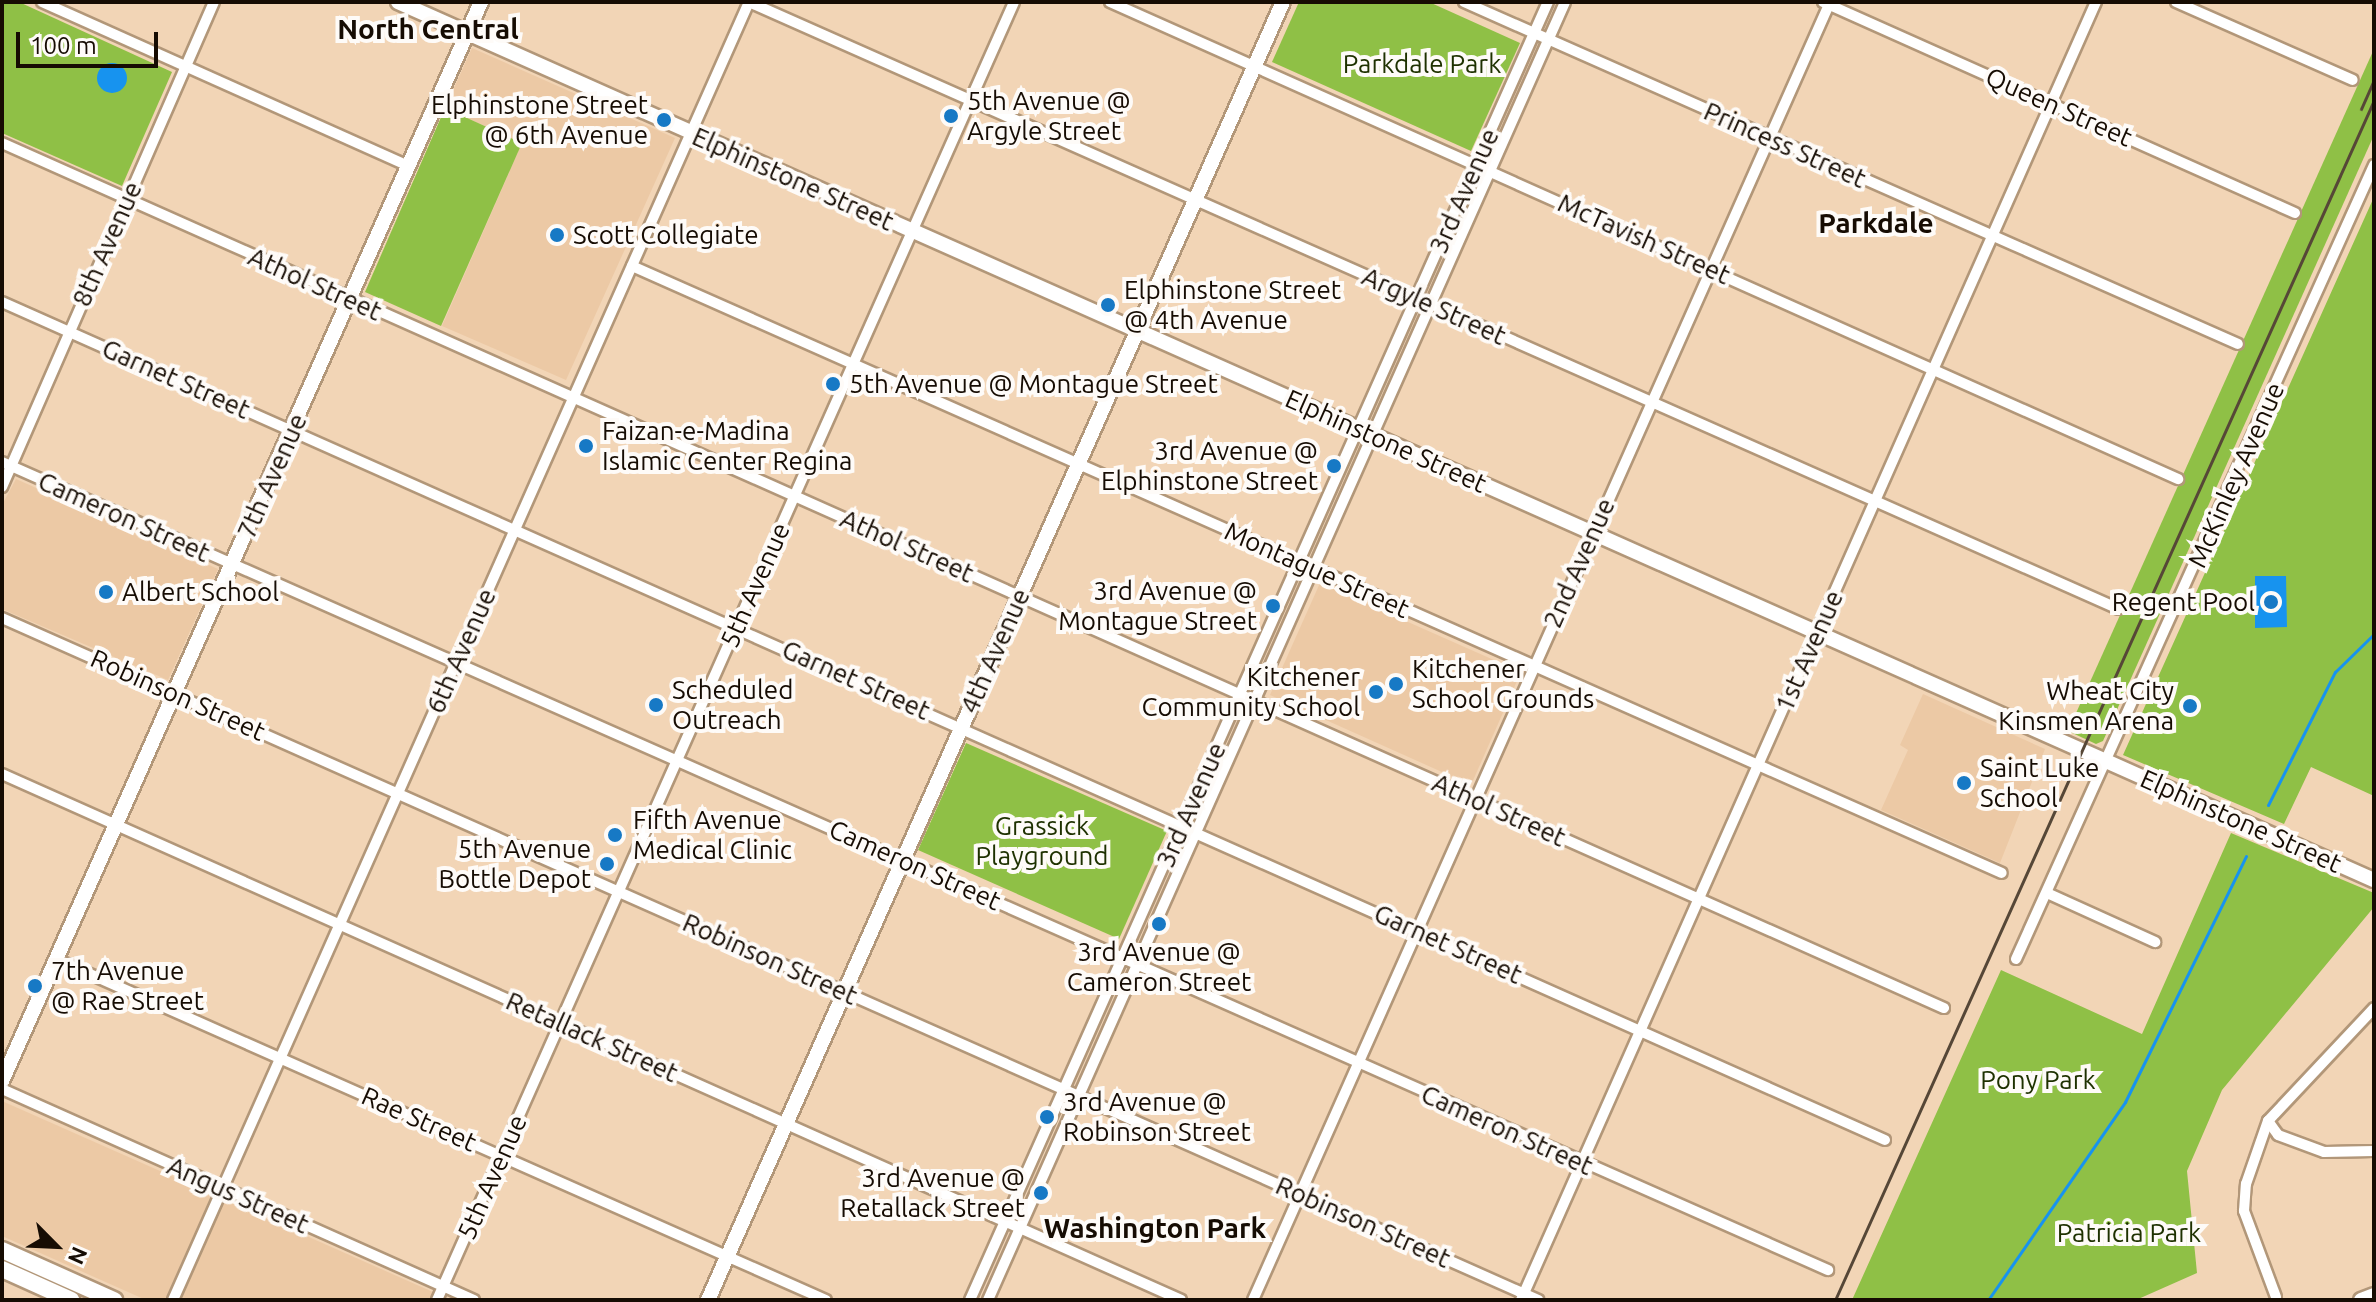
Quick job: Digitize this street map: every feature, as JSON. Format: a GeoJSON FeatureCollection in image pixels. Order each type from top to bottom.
{"type":"FeatureCollection","features":[{"type":"Feature","properties":{"kind":"main road"},"geometry":{"type":"LineString","coordinates":[[2,1250],[114,1300]]}},
{"type":"Feature","properties":{"kind":"main road"},"geometry":{"type":"LineString","coordinates":[[2,1269],[71,1300]]}},
{"type":"Feature","properties":{"kind":"street"},"geometry":{"type":"LineString","coordinates":[[42,2],[409,166]]}},
{"type":"Feature","properties":{"kind":"street","name":"8th Avenue"},"geometry":{"type":"LineString","coordinates":[[2,487],[7,464],[214,2]]}},
{"type":"Feature","properties":{"kind":"street","name":"Elphinstone Street"},"geometry":{"type":"LineString","coordinates":[[398,2],[2374,880]]}},
{"type":"Feature","properties":{"kind":"street","name":"7th Avenue"},"geometry":{"type":"LineString","coordinates":[[2,1081],[481,2]]}},
{"type":"Feature","properties":{"kind":"street","name":"Argyle Street"},"geometry":{"type":"LineString","coordinates":[[749,2],[2119,609]]}},
{"type":"Feature","properties":{"kind":"street","name":"6th Avenue"},"geometry":{"type":"LineString","coordinates":[[173,1300],[749,2]]}},
{"type":"Feature","properties":{"kind":"street","name":"5th Avenue"},"geometry":{"type":"LineString","coordinates":[[437,1300],[1014,2]]}},
{"type":"Feature","properties":{"kind":"street","name":"McTavish Street"},"geometry":{"type":"LineString","coordinates":[[1110,2],[2178,479]]}},
{"type":"Feature","properties":{"kind":"street","name":"4th Avenue"},"geometry":{"type":"LineString","coordinates":[[708,1300],[1283,2]]}},
{"type":"Feature","properties":{"kind":"street","name":"Princess Street"},"geometry":{"type":"LineString","coordinates":[[1464,2],[2238,344]]}},
{"type":"Feature","properties":{"kind":"street","name":"3rd Avenue"},"geometry":{"type":"LineString","coordinates":[[988,1300],[1313,569],[1416,298],[1548,2]]}},
{"type":"Feature","properties":{"kind":"street","name":"3rd Avenue"},"geometry":{"type":"LineString","coordinates":[[970,1300],[1298,562],[1430,304],[1565,2]]}},
{"type":"Feature","properties":{"kind":"street","name":"1st Avenue"},"geometry":{"type":"LineString","coordinates":[[1522,1297],[2096,2]]}},
{"type":"Feature","properties":{"kind":"street"},"geometry":{"type":"LineString","coordinates":[[2176,2],[2353,80]]}},
{"type":"Feature","properties":{"kind":"street","name":"Queen Street"},"geometry":{"type":"LineString","coordinates":[[1827,3],[2295,213]]}},
{"type":"Feature","properties":{"kind":"street","name":"2nd Avenue"},"geometry":{"type":"LineString","coordinates":[[1253,1300],[1827,3]]}},
{"type":"Feature","properties":{"kind":"street","name":"Athol Street"},"geometry":{"type":"LineString","coordinates":[[2,143],[1944,1008]]}},
{"type":"Feature","properties":{"kind":"street","name":"McKinley Avenue"},"geometry":{"type":"LineString","coordinates":[[2016,959],[2374,165]]}},
{"type":"Feature","properties":{"kind":"street","name":"Montague Street"},"geometry":{"type":"LineString","coordinates":[[632,266],[2002,873]]}},
{"type":"Feature","properties":{"kind":"street","name":"Garnet Street"},"geometry":{"type":"LineString","coordinates":[[2,302],[516,528],[1885,1140]]}},
{"type":"Feature","properties":{"kind":"street","name":"Cameron Street"},"geometry":{"type":"LineString","coordinates":[[7,464],[1138,963],[1581,1164],[1828,1270]]}},
{"type":"Feature","properties":{"kind":"street","name":"Robinson Street"},"geometry":{"type":"LineString","coordinates":[[2,618],[1300,1193],[1522,1297],[1538,1300]]}},
{"type":"Feature","properties":{"kind":"street","name":"Retallack Street"},"geometry":{"type":"LineString","coordinates":[[2,774],[1181,1300]]}},
{"type":"Feature","properties":{"kind":"street"},"geometry":{"type":"LineString","coordinates":[[2047,893],[2155,942]]}},
{"type":"Feature","properties":{"kind":"street","name":"Rae Street"},"geometry":{"type":"LineString","coordinates":[[56,959],[826,1300]]}},
{"type":"Feature","properties":{"kind":"street"},"geometry":{"type":"LineString","coordinates":[[2276,1297],[2244,1211],[2246,1184],[2268,1121],[2372,1014]]}},
{"type":"Feature","properties":{"kind":"street","name":"Angus Street"},"geometry":{"type":"LineString","coordinates":[[2,1089],[474,1300]]}},
{"type":"Feature","properties":{"kind":"street"},"geometry":{"type":"LineString","coordinates":[[2268,1121],[2278,1135],[2324,1152],[2374,1151]]}},
{"type":"Feature","properties":{"kind":"street"},"geometry":{"type":"LineString","coordinates":[[2361,1300],[2374,1295]]}},
{"type":"Feature","properties":{"kind":"shaded area","name":"Scott Collegiate"},"geometry":{"type":"Polygon","coordinates":[[[472,48],[675,138],[566,380],[442,326],[522,143],[445,108],[472,48]]]}},
{"type":"Feature","properties":{"kind":"shaded area","name":"Albert School"},"geometry":{"type":"Polygon","coordinates":[[[16,479],[218,569],[168,680],[2,609],[2,505],[16,479]]]}},
{"type":"Feature","properties":{"kind":"shaded area","name":"Kitchener School Grounds"},"geometry":{"type":"Polygon","coordinates":[[[1320,583],[1521,672],[1471,785],[1270,695],[1320,583]]]}},
{"type":"Feature","properties":{"kind":"shaded area","name":"Saint Luke School"},"geometry":{"type":"Polygon","coordinates":[[[1923,694],[2045,749],[2000,863],[1881,810],[1908,750],[1900,745],[1923,694]]]}},
{"type":"Feature","properties":{"kind":"shaded area"},"geometry":{"type":"Polygon","coordinates":[[[2,1101],[451,1300],[146,1300],[2,1236],[2,1101]]]}},
{"type":"Feature","properties":{"kind":"green space"},"geometry":{"type":"Polygon","coordinates":[[[2,2],[19,2],[172,72],[122,186],[2,133],[2,2]]]}},
{"type":"Feature","properties":{"kind":"green space","name":"Parkdale Park"},"geometry":{"type":"Polygon","coordinates":[[[1299,2],[1429,2],[1520,43],[1471,151],[1272,62],[1299,2]]]}},
{"type":"Feature","properties":{"kind":"green space"},"geometry":{"type":"Polygon","coordinates":[[[2374,49],[2374,135],[2103,741],[2096,744],[2068,731],[2374,49]]]}},
{"type":"Feature","properties":{"kind":"green space"},"geometry":{"type":"Polygon","coordinates":[[[445,108],[522,143],[441,326],[365,292],[445,108]]]}},
{"type":"Feature","properties":{"kind":"green space"},"geometry":{"type":"Polygon","coordinates":[[[2374,197],[2374,796],[2311,767],[2284,824],[2123,755],[2374,197]]]}},
{"type":"Feature","properties":{"kind":"green space","name":"Grassick Playground"},"geometry":{"type":"Polygon","coordinates":[[[966,743],[1167,831],[1119,939],[918,850],[966,743]]]}},
{"type":"Feature","properties":{"kind":"green space"},"geometry":{"type":"Polygon","coordinates":[[[2231,833],[2374,893],[2374,907],[2222,1090],[2187,1171],[2197,1273],[2136,1300],[1852,1300],[2001,970],[2142,1034],[2231,833]]]}},
{"type":"Feature","properties":{"kind":"water"},"geometry":{"type":"Polygon","coordinates":[[[112,63],[123,67],[127,78],[123,89],[112,93],[101,89],[97,78],[101,67],[112,63]]]}},
{"type":"Feature","properties":{"kind":"water","name":"Regent Pool"},"geometry":{"type":"Polygon","coordinates":[[[2255,576],[2286,576],[2287,627],[2255,628],[2255,576]]]}},
{"type":"Feature","properties":{"kind":"waterway"},"geometry":{"type":"LineString","coordinates":[[2268,805],[2335,672],[2374,634]]}},
{"type":"Feature","properties":{"kind":"waterway"},"geometry":{"type":"LineString","coordinates":[[1988,1300],[2125,1102],[2246,856]]}},
{"type":"Feature","properties":{"kind":"railway"},"geometry":{"type":"LineString","coordinates":[[2361,109],[2374,80]]}},
{"type":"Feature","properties":{"kind":"railway"},"geometry":{"type":"LineString","coordinates":[[1835,1300],[2374,100]]}},
{"type":"Feature","properties":{"kind":"place","name":"5th Avenue @ Argyle Street"},"geometry":{"type":"Point","coordinates":[951,116]}},
{"type":"Feature","properties":{"kind":"place","name":"Elphinstone Street @ 6th Avenue"},"geometry":{"type":"Point","coordinates":[664,120]}},
{"type":"Feature","properties":{"kind":"place","name":"Scott Collegiate"},"geometry":{"type":"Point","coordinates":[557,235]}},
{"type":"Feature","properties":{"kind":"place","name":"Elphinstone Street @ 4th Avenue"},"geometry":{"type":"Point","coordinates":[1108,305]}},
{"type":"Feature","properties":{"kind":"place","name":"5th Avenue @ Montague Street"},"geometry":{"type":"Point","coordinates":[833,384]}},
{"type":"Feature","properties":{"kind":"place","name":"Faizan-e-Madina Islamic Center Regina"},"geometry":{"type":"Point","coordinates":[586,446]}},
{"type":"Feature","properties":{"kind":"place","name":"3rd Avenue @ Elphinstone Street"},"geometry":{"type":"Point","coordinates":[1334,466]}},
{"type":"Feature","properties":{"kind":"place","name":"Albert School"},"geometry":{"type":"Point","coordinates":[106,592]}},
{"type":"Feature","properties":{"kind":"place","name":"Regent Pool"},"geometry":{"type":"Point","coordinates":[2271,602]}},
{"type":"Feature","properties":{"kind":"place","name":"3rd Avenue @ Montague Street"},"geometry":{"type":"Point","coordinates":[1273,606]}},
{"type":"Feature","properties":{"kind":"place","name":"Kitchener School Grounds"},"geometry":{"type":"Point","coordinates":[1396,684]}},
{"type":"Feature","properties":{"kind":"place","name":"Kitchener Community School"},"geometry":{"type":"Point","coordinates":[1376,692]}},
{"type":"Feature","properties":{"kind":"place","name":"Scheduled Outreach"},"geometry":{"type":"Point","coordinates":[656,705]}},
{"type":"Feature","properties":{"kind":"place","name":"Wheat City Kinsmen Arena"},"geometry":{"type":"Point","coordinates":[2190,706]}},
{"type":"Feature","properties":{"kind":"place","name":"Saint Luke School"},"geometry":{"type":"Point","coordinates":[1964,783]}},
{"type":"Feature","properties":{"kind":"place","name":"Fifth Avenue Medical Clinic"},"geometry":{"type":"Point","coordinates":[615,835]}},
{"type":"Feature","properties":{"kind":"place","name":"5th Avenue Bottle Depot"},"geometry":{"type":"Point","coordinates":[607,864]}},
{"type":"Feature","properties":{"kind":"place","name":"3rd Avenue @ Cameron Street"},"geometry":{"type":"Point","coordinates":[1159,924]}},
{"type":"Feature","properties":{"kind":"place","name":"7th Avenue @ Rae Street"},"geometry":{"type":"Point","coordinates":[35,986]}},
{"type":"Feature","properties":{"kind":"place","name":"3rd Avenue @ Robinson Street"},"geometry":{"type":"Point","coordinates":[1047,1117]}},
{"type":"Feature","properties":{"kind":"place","name":"3rd Avenue @ Retallack Street"},"geometry":{"type":"Point","coordinates":[1041,1193]}},
{"type":"Feature","properties":{"kind":"district","name":"North Central"},"geometry":{"type":"Point","coordinates":[428,29]}},
{"type":"Feature","properties":{"kind":"district","name":"Parkdale"},"geometry":{"type":"Point","coordinates":[1876,223]}},
{"type":"Feature","properties":{"kind":"district","name":"Washington Park"},"geometry":{"type":"Point","coordinates":[1155,1228]}},
{"type":"Feature","properties":{"kind":"park label","name":"Pony Park"},"geometry":{"type":"Point","coordinates":[2038,1080]}},
{"type":"Feature","properties":{"kind":"park label","name":"Patricia Park"},"geometry":{"type":"Point","coordinates":[2129,1233]}}]}
